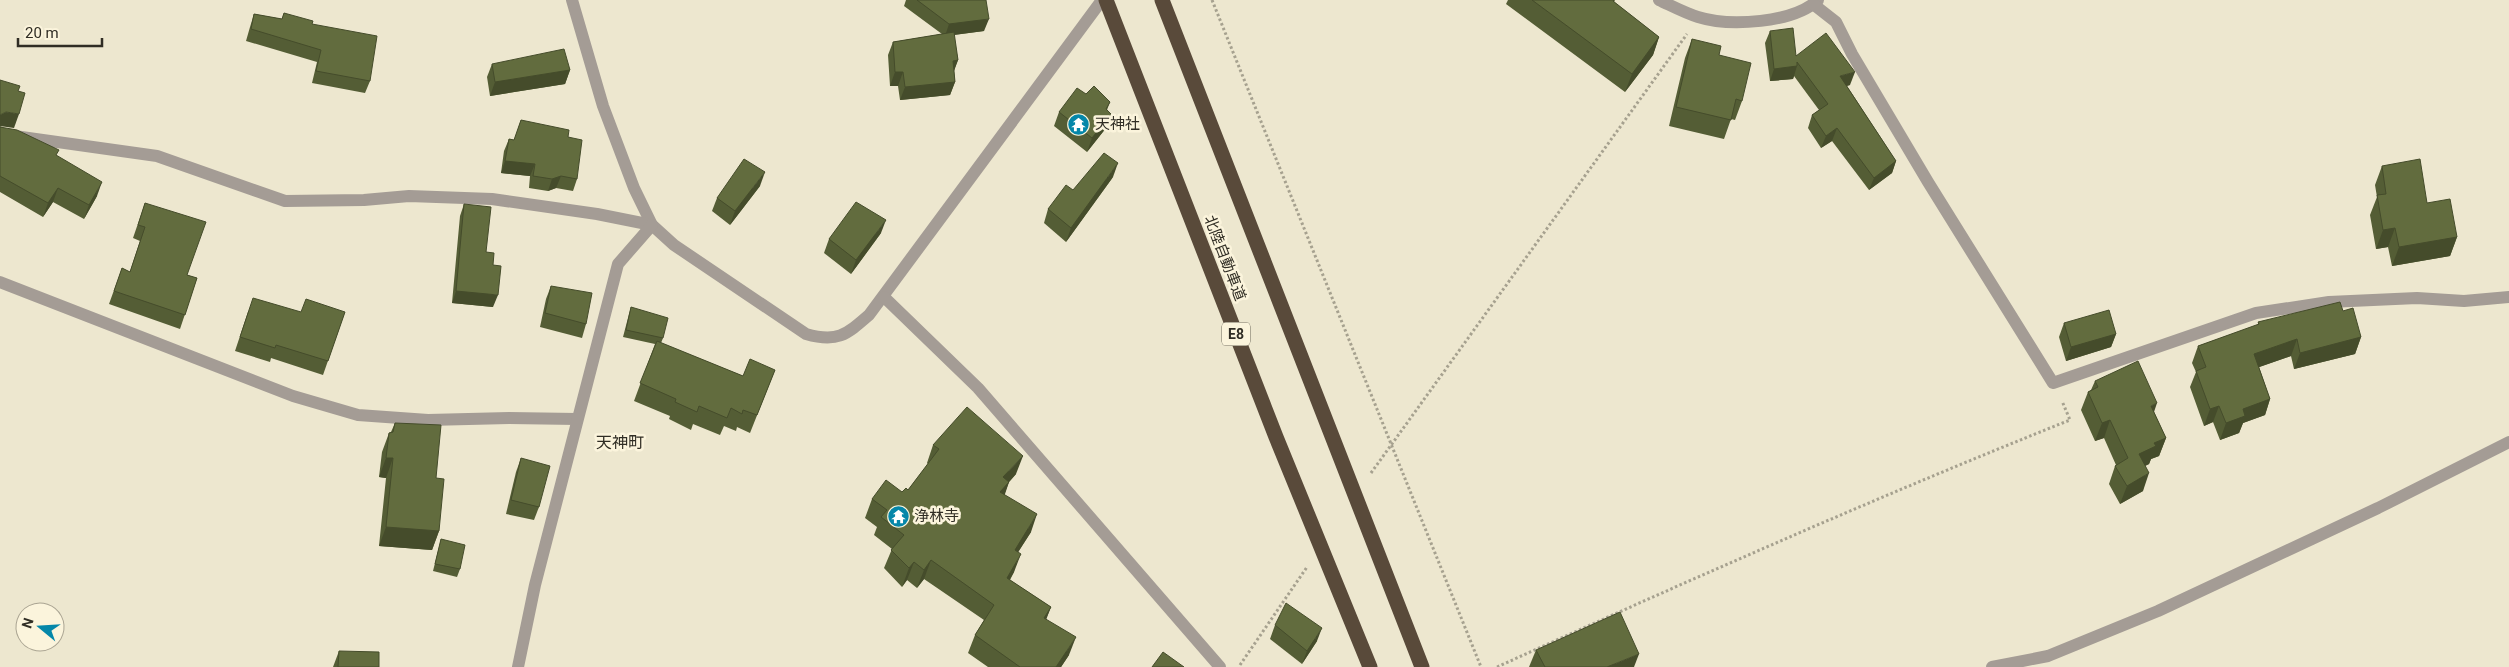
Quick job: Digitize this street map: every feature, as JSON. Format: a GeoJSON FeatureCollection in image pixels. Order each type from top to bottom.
{"type":"FeatureCollection","features":[{"type":"Feature","properties":{"kind":"highway","name":"北陸自動車道"},"geometry":{"type":"LineString","coordinates":[[1104,0],[1276,437],[1370,667]]}},
{"type":"Feature","properties":{"kind":"highway"},"geometry":{"type":"LineString","coordinates":[[1162,0],[1422,667]]}},
{"type":"Feature","properties":{"kind":"street"},"geometry":{"type":"LineString","coordinates":[[572,0],[603,106],[634,188],[652,225],[674,245],[806,334],[821,338],[838,338],[869,315],[1104,0]]}},
{"type":"Feature","properties":{"kind":"street"},"geometry":{"type":"LineString","coordinates":[[1659,0],[1699,17],[1749,23],[1786,16],[1816,2],[1836,22],[1852,54],[1928,182],[2053,383],[2256,314],[2329,302],[2418,298],[2464,301],[2509,296]]}},
{"type":"Feature","properties":{"kind":"street"},"geometry":{"type":"LineString","coordinates":[[0,134],[157,156],[285,201],[364,200],[409,196],[492,199],[597,214],[652,225]]}},
{"type":"Feature","properties":{"kind":"street"},"geometry":{"type":"LineString","coordinates":[[518,667],[535,585],[618,264],[652,225]]}},
{"type":"Feature","properties":{"kind":"street"},"geometry":{"type":"LineString","coordinates":[[0,282],[293,396],[358,415],[428,420],[509,418],[578,420]]}},
{"type":"Feature","properties":{"kind":"street"},"geometry":{"type":"LineString","coordinates":[[884,297],[978,388],[1220,667]]}},
{"type":"Feature","properties":{"kind":"street"},"geometry":{"type":"LineString","coordinates":[[1992,667],[2048,656],[2158,611],[2378,508],[2509,442]]}},
{"type":"Feature","properties":{"kind":"path"},"geometry":{"type":"LineString","coordinates":[[1212,0],[1392,442],[1481,667]]}},
{"type":"Feature","properties":{"kind":"path"},"geometry":{"type":"LineString","coordinates":[[1370,474],[1699,17]]}},
{"type":"Feature","properties":{"kind":"path"},"geometry":{"type":"LineString","coordinates":[[1498,667],[1708,571],[1928,477],[2070,420],[2053,383]]}},
{"type":"Feature","properties":{"kind":"path"},"geometry":{"type":"LineString","coordinates":[[1238,667],[1310,562]]}},
{"type":"Feature","properties":{"kind":"building"},"geometry":{"type":"Polygon","coordinates":[[[917,0],[986,0],[989,19],[949,24],[917,0]]]}},
{"type":"Feature","properties":{"kind":"building"},"geometry":{"type":"Polygon","coordinates":[[[1532,0],[1614,0],[1659,37],[1632,74],[1532,0]]]}},
{"type":"Feature","properties":{"kind":"building"},"geometry":{"type":"Polygon","coordinates":[[[284,13],[313,21],[312,24],[377,36],[370,81],[316,71],[321,50],[251,29],[254,14],[282,19],[284,13]]]}},
{"type":"Feature","properties":{"kind":"building"},"geometry":{"type":"Polygon","coordinates":[[[1793,28],[1796,56],[1826,33],[1855,72],[1840,76],[1896,161],[1874,178],[1837,128],[1826,136],[1812,115],[1828,104],[1797,62],[1797,66],[1774,69],[1770,31],[1793,28]]]}},
{"type":"Feature","properties":{"kind":"building"},"geometry":{"type":"Polygon","coordinates":[[[954,32],[958,60],[953,61],[955,82],[905,87],[903,72],[895,72],[893,42],[954,32]]]}},
{"type":"Feature","properties":{"kind":"building"},"geometry":{"type":"Polygon","coordinates":[[[1692,39],[1721,46],[1719,55],[1751,63],[1742,101],[1736,99],[1731,120],[1676,107],[1692,39]]]}},
{"type":"Feature","properties":{"kind":"building"},"geometry":{"type":"Polygon","coordinates":[[[564,49],[570,70],[495,82],[492,64],[564,49]]]}},
{"type":"Feature","properties":{"kind":"building"},"geometry":{"type":"Polygon","coordinates":[[[0,80],[20,86],[18,91],[25,93],[19,114],[6,112],[0,115],[0,80]]]}},
{"type":"Feature","properties":{"kind":"building"},"geometry":{"type":"Polygon","coordinates":[[[1094,86],[1110,102],[1106,109],[1111,114],[1092,138],[1059,112],[1077,88],[1086,94],[1094,86]]]}},
{"type":"Feature","properties":{"kind":"building"},"geometry":{"type":"Polygon","coordinates":[[[521,120],[569,130],[568,137],[582,140],[577,179],[561,176],[552,179],[533,176],[535,164],[505,161],[509,139],[514,140],[521,120]]]}},
{"type":"Feature","properties":{"kind":"building"},"geometry":{"type":"Polygon","coordinates":[[[0,127],[17,130],[59,150],[56,155],[102,182],[89,205],[58,188],[48,203],[0,176],[0,127]]]}},
{"type":"Feature","properties":{"kind":"building"},"geometry":{"type":"Polygon","coordinates":[[[1104,153],[1118,163],[1071,228],[1048,209],[1066,185],[1073,190],[1104,153]]]}},
{"type":"Feature","properties":{"kind":"building"},"geometry":{"type":"Polygon","coordinates":[[[744,159],[765,172],[735,211],[717,198],[744,159]]]}},
{"type":"Feature","properties":{"kind":"building"},"geometry":{"type":"Polygon","coordinates":[[[2420,159],[2427,203],[2450,199],[2457,237],[2399,247],[2395,228],[2383,230],[2377,195],[2386,194],[2382,166],[2420,159]]]}},
{"type":"Feature","properties":{"kind":"building"},"geometry":{"type":"Polygon","coordinates":[[[856,202],[886,220],[856,260],[829,239],[856,202]]]}},
{"type":"Feature","properties":{"kind":"building"},"geometry":{"type":"Polygon","coordinates":[[[145,203],[206,222],[187,275],[197,278],[185,315],[114,291],[122,268],[130,272],[145,227],[138,225],[145,203]]]}},
{"type":"Feature","properties":{"kind":"building"},"geometry":{"type":"Polygon","coordinates":[[[464,204],[491,207],[486,252],[494,253],[493,265],[501,266],[498,295],[456,291],[464,204]]]}},
{"type":"Feature","properties":{"kind":"building"},"geometry":{"type":"Polygon","coordinates":[[[551,286],[592,293],[586,324],[545,313],[551,286]]]}},
{"type":"Feature","properties":{"kind":"building"},"geometry":{"type":"Polygon","coordinates":[[[253,298],[301,312],[306,299],[345,312],[328,361],[276,345],[275,348],[240,337],[253,298]]]}},
{"type":"Feature","properties":{"kind":"building"},"geometry":{"type":"Polygon","coordinates":[[[2340,302],[2343,311],[2353,308],[2361,337],[2300,353],[2297,339],[2254,354],[2270,399],[2243,409],[2245,416],[2226,423],[2219,406],[2210,409],[2196,371],[2206,367],[2198,346],[2259,324],[2258,322],[2340,302]]]}},
{"type":"Feature","properties":{"kind":"building"},"geometry":{"type":"Polygon","coordinates":[[[631,307],[668,318],[663,338],[626,330],[631,307]]]}},
{"type":"Feature","properties":{"kind":"building"},"geometry":{"type":"Polygon","coordinates":[[[2109,310],[2116,334],[2071,347],[2064,323],[2109,310]]]}},
{"type":"Feature","properties":{"kind":"building"},"geometry":{"type":"Polygon","coordinates":[[[657,341],[743,376],[750,359],[775,370],[757,415],[743,410],[742,414],[731,408],[727,418],[699,406],[697,412],[675,402],[676,399],[640,383],[657,341]]]}},
{"type":"Feature","properties":{"kind":"building"},"geometry":{"type":"Polygon","coordinates":[[[2138,361],[2157,403],[2151,406],[2166,438],[2154,443],[2156,446],[2139,454],[2149,473],[2127,486],[2115,466],[2128,458],[2110,420],[2102,423],[2088,392],[2098,387],[2095,381],[2138,361]]]}},
{"type":"Feature","properties":{"kind":"building"},"geometry":{"type":"Polygon","coordinates":[[[967,407],[1023,456],[1003,477],[1009,482],[1000,492],[1037,514],[1015,550],[1021,554],[1007,578],[1051,607],[1044,618],[1076,637],[1056,667],[1020,667],[975,635],[994,605],[931,560],[924,570],[914,562],[909,568],[891,550],[904,535],[881,517],[887,510],[872,499],[886,480],[902,492],[906,488],[908,490],[939,449],[933,445],[967,407]]]}},
{"type":"Feature","properties":{"kind":"building"},"geometry":{"type":"Polygon","coordinates":[[[395,423],[441,425],[436,478],[444,479],[439,531],[386,527],[393,458],[386,458],[389,433],[393,432],[395,423]]]}},
{"type":"Feature","properties":{"kind":"building"},"geometry":{"type":"Polygon","coordinates":[[[521,458],[550,466],[539,507],[511,500],[521,458]]]}},
{"type":"Feature","properties":{"kind":"building"},"geometry":{"type":"Polygon","coordinates":[[[441,539],[465,545],[460,569],[435,564],[441,539]]]}},
{"type":"Feature","properties":{"kind":"building"},"geometry":{"type":"Polygon","coordinates":[[[1286,603],[1322,628],[1307,651],[1275,625],[1286,603]]]}},
{"type":"Feature","properties":{"kind":"building"},"geometry":{"type":"Polygon","coordinates":[[[1620,612],[1639,654],[1607,667],[1545,667],[1536,650],[1620,612]]]}},
{"type":"Feature","properties":{"kind":"building"},"geometry":{"type":"Polygon","coordinates":[[[339,651],[379,652],[379,667],[338,667],[339,651]]]}},
{"type":"Feature","properties":{"kind":"building"},"geometry":{"type":"Polygon","coordinates":[[[1163,652],[1184,667],[1152,667],[1163,652]]]}},
{"type":"Feature","properties":{"kind":"place","name":"天神社"},"geometry":{"type":"Point","coordinates":[1079,124]}},
{"type":"Feature","properties":{"kind":"place","name":"浄林寺"},"geometry":{"type":"Point","coordinates":[898,516]}},
{"type":"Feature","properties":{"kind":"district","name":"天神町"},"geometry":{"type":"Point","coordinates":[620,442]}}]}
